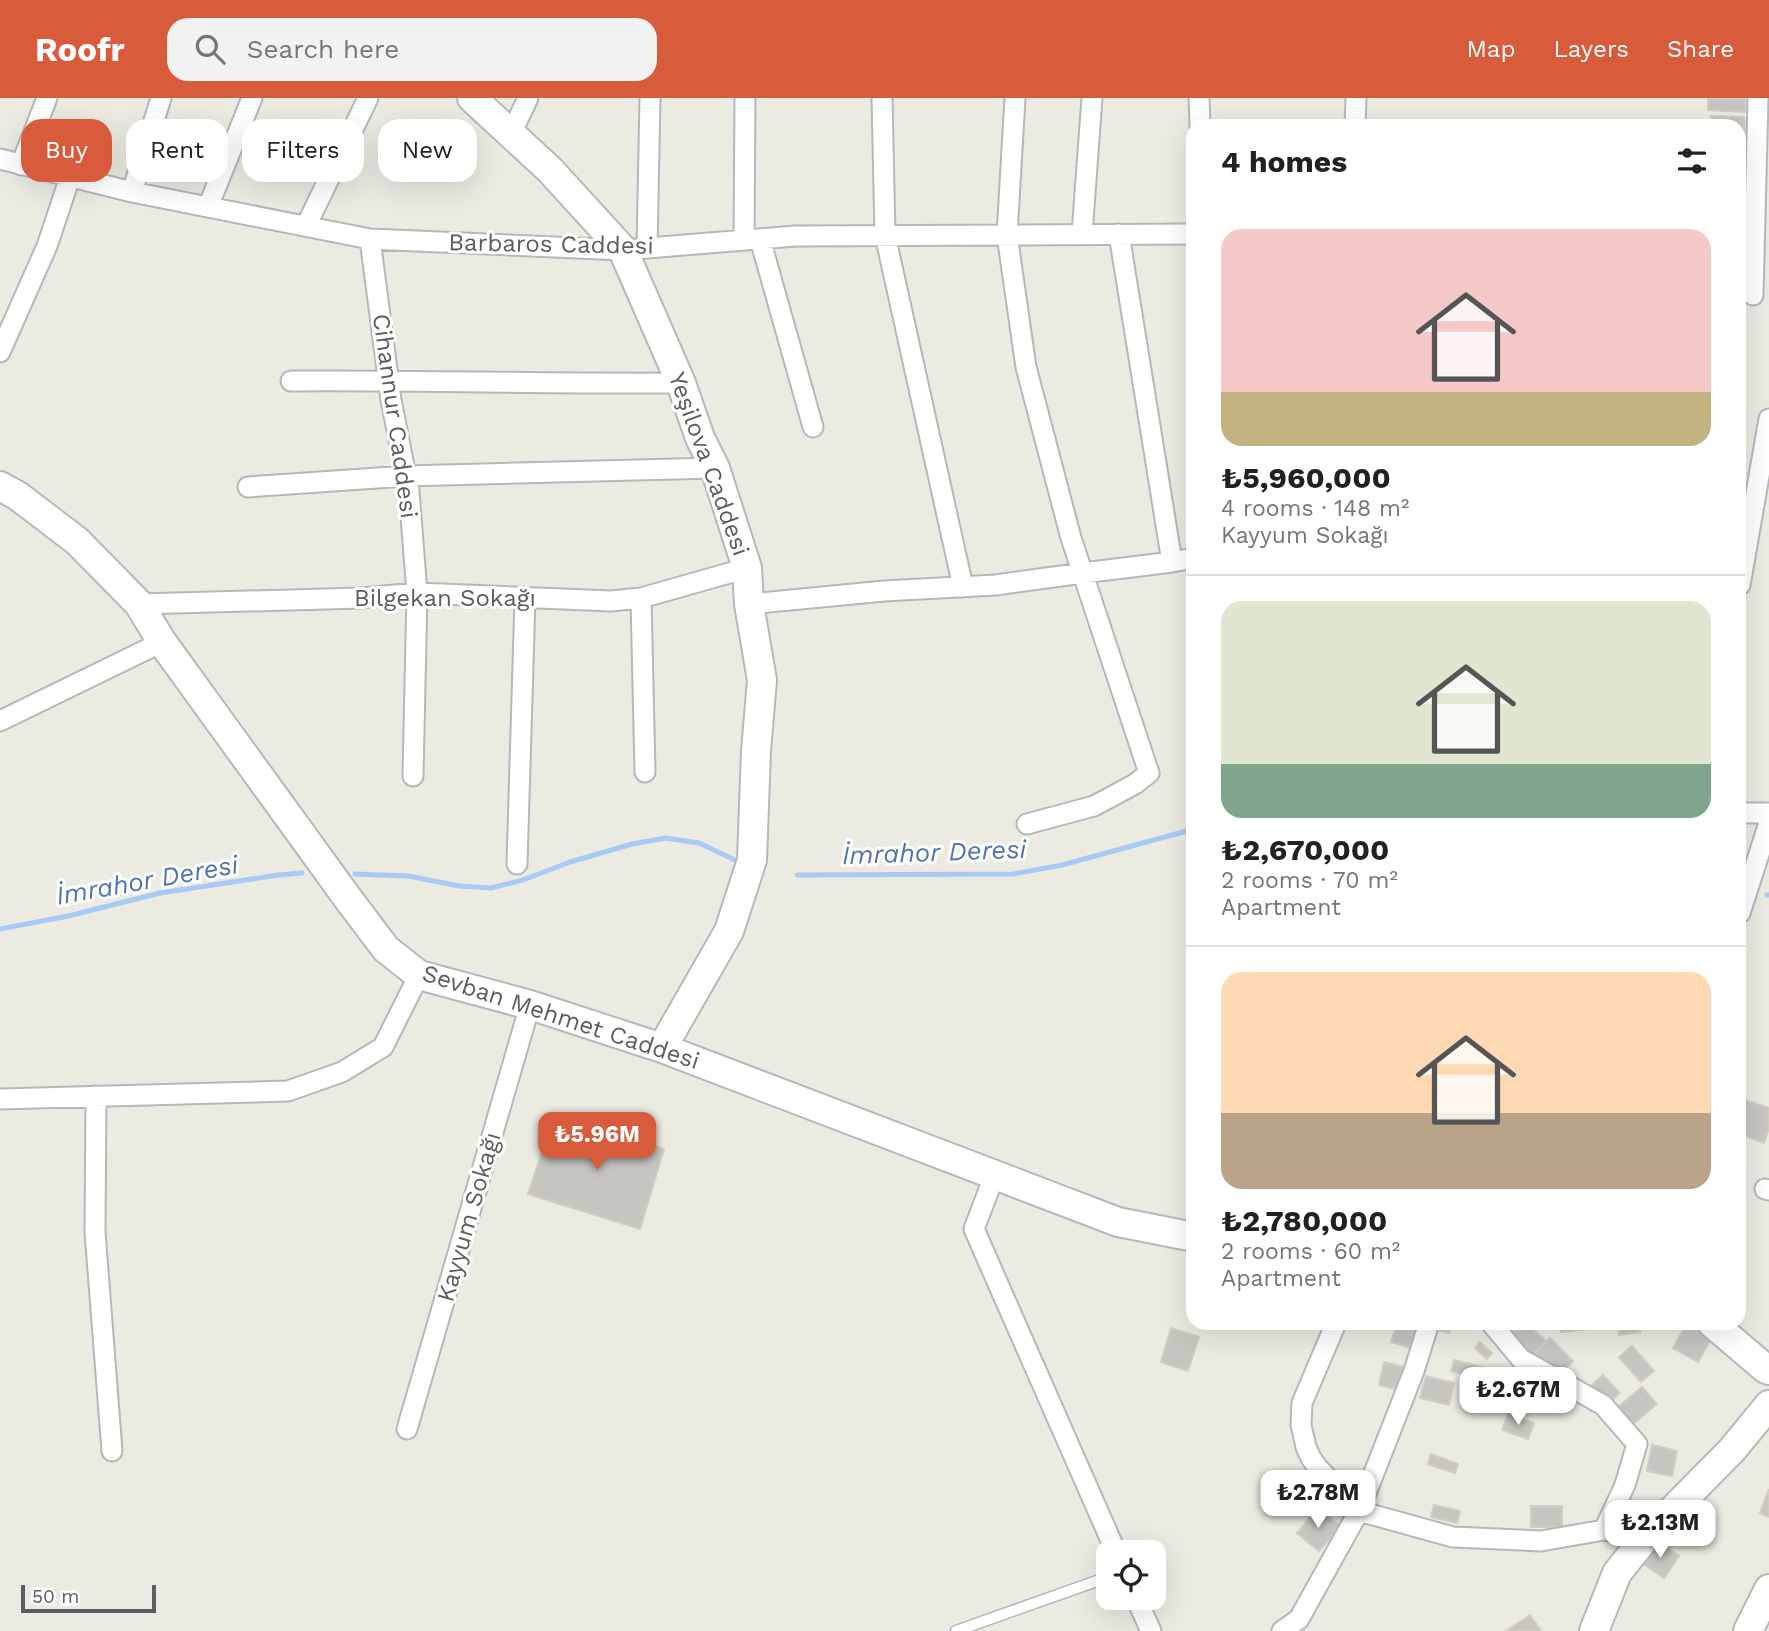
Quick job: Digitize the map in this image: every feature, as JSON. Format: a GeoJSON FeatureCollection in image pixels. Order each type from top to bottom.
{"type":"FeatureCollection","features":[{"type":"Feature","properties":{"kind":"main road","name":"Yeşilova Caddesi"},"geometry":{"type":"LineString","coordinates":[[471,98],[635,249],[700,438],[715,468],[747,568],[749,604],[762,680],[752,860],[729,931],[663,1048]]}},
{"type":"Feature","properties":{"kind":"main road","name":"Sevban Mehmet Caddesi"},"geometry":{"type":"LineString","coordinates":[[0,486],[18,496],[77,541],[139,604],[162,642],[386,949],[419,975],[530,1005],[663,1048],[1118,1223],[1186,1236]]}},
{"type":"Feature","properties":{"kind":"main road"},"geometry":{"type":"LineString","coordinates":[[1720,1330],[1769,1370]]}},
{"type":"Feature","properties":{"kind":"main road"},"geometry":{"type":"LineString","coordinates":[[1594,1631],[1617,1573],[1645,1538],[1732,1450],[1769,1405]]}},
{"type":"Feature","properties":{"kind":"main road"},"geometry":{"type":"LineString","coordinates":[[1748,1631],[1769,1589]]}},
{"type":"Feature","properties":{"kind":"street"},"geometry":{"type":"LineString","coordinates":[[39,119],[47,98]]}},
{"type":"Feature","properties":{"kind":"street"},"geometry":{"type":"LineString","coordinates":[[132,192],[161,98]]}},
{"type":"Feature","properties":{"kind":"street"},"geometry":{"type":"LineString","coordinates":[[208,207],[252,98]]}},
{"type":"Feature","properties":{"kind":"street"},"geometry":{"type":"LineString","coordinates":[[306,226],[368,98]]}},
{"type":"Feature","properties":{"kind":"street"},"geometry":{"type":"LineString","coordinates":[[511,134],[528,98]]}},
{"type":"Feature","properties":{"kind":"street"},"geometry":{"type":"LineString","coordinates":[[635,249],[650,98]]}},
{"type":"Feature","properties":{"kind":"street"},"geometry":{"type":"LineString","coordinates":[[745,98],[752,239],[813,427]]}},
{"type":"Feature","properties":{"kind":"street"},"geometry":{"type":"LineString","coordinates":[[882,98],[885,235],[963,587]]}},
{"type":"Feature","properties":{"kind":"street"},"geometry":{"type":"LineString","coordinates":[[1015,98],[1007,235],[1026,367],[1071,538],[1149,773],[1135,784],[1094,806],[1027,824]]}},
{"type":"Feature","properties":{"kind":"street"},"geometry":{"type":"LineString","coordinates":[[1082,234],[1093,98]]}},
{"type":"Feature","properties":{"kind":"street"},"geometry":{"type":"LineString","coordinates":[[1199,98],[1200,119]]}},
{"type":"Feature","properties":{"kind":"street"},"geometry":{"type":"LineString","coordinates":[[1355,119],[1356,98]]}},
{"type":"Feature","properties":{"kind":"street"},"geometry":{"type":"LineString","coordinates":[[1754,295],[1758,98]]}},
{"type":"Feature","properties":{"kind":"street","name":"Barbaros Caddesi"},"geometry":{"type":"LineString","coordinates":[[0,159],[21,164]]}},
{"type":"Feature","properties":{"kind":"street"},"geometry":{"type":"LineString","coordinates":[[0,352],[47,246],[68,182]]}},
{"type":"Feature","properties":{"kind":"street","name":"Barbaros Caddesi"},"geometry":{"type":"LineString","coordinates":[[91,182],[370,239],[635,249],[795,236],[1186,234]]}},
{"type":"Feature","properties":{"kind":"street"},"geometry":{"type":"LineString","coordinates":[[1119,234],[1172,562]]}},
{"type":"Feature","properties":{"kind":"street","name":"Cihannur Caddesi"},"geometry":{"type":"LineString","coordinates":[[370,239],[391,400],[409,491],[417,593],[413,776]]}},
{"type":"Feature","properties":{"kind":"street"},"geometry":{"type":"LineString","coordinates":[[291,381],[681,383]]}},
{"type":"Feature","properties":{"kind":"street"},"geometry":{"type":"LineString","coordinates":[[1746,550],[1769,419]]}},
{"type":"Feature","properties":{"kind":"street"},"geometry":{"type":"LineString","coordinates":[[248,487],[406,476],[715,468]]}},
{"type":"Feature","properties":{"kind":"street"},"geometry":{"type":"LineString","coordinates":[[749,604],[995,585],[1186,559]]}},
{"type":"Feature","properties":{"kind":"street","name":"Bilgekan Sokağı"},"geometry":{"type":"LineString","coordinates":[[139,604],[361,598],[417,593],[611,601],[641,598],[747,568]]}},
{"type":"Feature","properties":{"kind":"street"},"geometry":{"type":"LineString","coordinates":[[517,864],[525,598]]}},
{"type":"Feature","properties":{"kind":"street"},"geometry":{"type":"LineString","coordinates":[[641,598],[645,772]]}},
{"type":"Feature","properties":{"kind":"street"},"geometry":{"type":"LineString","coordinates":[[0,721],[162,642]]}},
{"type":"Feature","properties":{"kind":"street"},"geometry":{"type":"LineString","coordinates":[[1746,813],[1769,813]]}},
{"type":"Feature","properties":{"kind":"street"},"geometry":{"type":"LineString","coordinates":[[1746,894],[1769,823]]}},
{"type":"Feature","properties":{"kind":"street"},"geometry":{"type":"LineString","coordinates":[[0,1099],[288,1091],[341,1072],[383,1047],[419,975]]}},
{"type":"Feature","properties":{"kind":"street","name":"Kayyum Sokağı"},"geometry":{"type":"LineString","coordinates":[[407,1429],[530,1005]]}},
{"type":"Feature","properties":{"kind":"street"},"geometry":{"type":"LineString","coordinates":[[96,1096],[95,1232],[112,1451]]}},
{"type":"Feature","properties":{"kind":"street"},"geometry":{"type":"LineString","coordinates":[[995,1174],[974,1229],[1111,1540]]}},
{"type":"Feature","properties":{"kind":"street"},"geometry":{"type":"LineString","coordinates":[[1333,1330],[1302,1403],[1302,1436],[1318,1468],[1359,1511],[1453,1537],[1541,1541],[1604,1530],[1645,1538]]}},
{"type":"Feature","properties":{"kind":"street"},"geometry":{"type":"LineString","coordinates":[[1282,1631],[1299,1619],[1359,1511],[1414,1371],[1427,1330]]}},
{"type":"Feature","properties":{"kind":"street"},"geometry":{"type":"LineString","coordinates":[[1497,1330],[1521,1359],[1603,1405],[1637,1444],[1625,1485],[1604,1530]]}},
{"type":"Feature","properties":{"kind":"street"},"geometry":{"type":"LineString","coordinates":[[1141,1610],[1151,1631]]}},
{"type":"Feature","properties":{"kind":"lane"},"geometry":{"type":"LineString","coordinates":[[956,1631],[1096,1581]]}},
{"type":"Feature","properties":{"kind":"building"},"geometry":{"type":"Polygon","coordinates":[[[1708,98],[1745,98],[1745,112],[1708,110],[1708,98]]]}},
{"type":"Feature","properties":{"kind":"building"},"geometry":{"type":"Polygon","coordinates":[[[1711,116],[1744,119],[1711,119],[1711,116]]]}},
{"type":"Feature","properties":{"kind":"building"},"geometry":{"type":"Polygon","coordinates":[[[1746,1100],[1769,1108],[1769,1128],[1764,1143],[1746,1136],[1746,1100]]]}},
{"type":"Feature","properties":{"kind":"building"},"geometry":{"type":"Polygon","coordinates":[[[554,1115],[664,1149],[640,1229],[528,1194],[554,1115]]]}},
{"type":"Feature","properties":{"kind":"building"},"geometry":{"type":"Polygon","coordinates":[[[1171,1328],[1199,1337],[1188,1371],[1161,1362],[1171,1328]]]}},
{"type":"Feature","properties":{"kind":"building"},"geometry":{"type":"Polygon","coordinates":[[[1395,1330],[1416,1330],[1411,1348],[1391,1342],[1395,1330]]]}},
{"type":"Feature","properties":{"kind":"building"},"geometry":{"type":"Polygon","coordinates":[[[1533,1330],[1546,1341],[1534,1356],[1506,1332],[1533,1330]]]}},
{"type":"Feature","properties":{"kind":"building"},"geometry":{"type":"Polygon","coordinates":[[[1618,1330],[1640,1330],[1640,1332],[1619,1335],[1618,1330]]]}},
{"type":"Feature","properties":{"kind":"building"},"geometry":{"type":"Polygon","coordinates":[[[1683,1330],[1700,1330],[1712,1337],[1698,1362],[1673,1348],[1683,1330]]]}},
{"type":"Feature","properties":{"kind":"building"},"geometry":{"type":"Polygon","coordinates":[[[1550,1338],[1573,1361],[1558,1377],[1534,1354],[1550,1338]]]}},
{"type":"Feature","properties":{"kind":"building"},"geometry":{"type":"Polygon","coordinates":[[[1480,1342],[1492,1353],[1487,1359],[1475,1348],[1480,1342]]]}},
{"type":"Feature","properties":{"kind":"building"},"geometry":{"type":"Polygon","coordinates":[[[1632,1346],[1654,1371],[1641,1382],[1619,1357],[1632,1346]]]}},
{"type":"Feature","properties":{"kind":"building"},"geometry":{"type":"Polygon","coordinates":[[[1454,1360],[1485,1368],[1482,1379],[1451,1371],[1454,1360]]]}},
{"type":"Feature","properties":{"kind":"building"},"geometry":{"type":"Polygon","coordinates":[[[1384,1362],[1404,1367],[1398,1390],[1379,1385],[1384,1362]]]}},
{"type":"Feature","properties":{"kind":"building"},"geometry":{"type":"Polygon","coordinates":[[[1603,1375],[1620,1393],[1602,1409],[1585,1391],[1603,1375]]]}},
{"type":"Feature","properties":{"kind":"building"},"geometry":{"type":"Polygon","coordinates":[[[1426,1376],[1454,1383],[1449,1405],[1420,1398],[1426,1376]]]}},
{"type":"Feature","properties":{"kind":"building"},"geometry":{"type":"Polygon","coordinates":[[[1642,1387],[1657,1404],[1627,1429],[1612,1412],[1642,1387]]]}},
{"type":"Feature","properties":{"kind":"building"},"geometry":{"type":"Polygon","coordinates":[[[1508,1414],[1534,1423],[1528,1439],[1502,1430],[1508,1414]]]}},
{"type":"Feature","properties":{"kind":"building"},"geometry":{"type":"Polygon","coordinates":[[[1652,1445],[1677,1451],[1672,1476],[1647,1471],[1652,1445]]]}},
{"type":"Feature","properties":{"kind":"building"},"geometry":{"type":"Polygon","coordinates":[[[1431,1454],[1458,1464],[1455,1473],[1428,1464],[1431,1454]]]}},
{"type":"Feature","properties":{"kind":"building"},"geometry":{"type":"Polygon","coordinates":[[[1769,1489],[1769,1517],[1760,1513],[1769,1489]]]}},
{"type":"Feature","properties":{"kind":"building"},"geometry":{"type":"Polygon","coordinates":[[[1434,1505],[1460,1511],[1457,1523],[1431,1517],[1434,1505]]]}},
{"type":"Feature","properties":{"kind":"building"},"geometry":{"type":"Polygon","coordinates":[[[1531,1506],[1562,1506],[1562,1527],[1531,1527],[1531,1506]]]}},
{"type":"Feature","properties":{"kind":"building"},"geometry":{"type":"Polygon","coordinates":[[[1318,1508],[1340,1526],[1319,1551],[1297,1533],[1318,1508]]]}},
{"type":"Feature","properties":{"kind":"building"},"geometry":{"type":"Polygon","coordinates":[[[1657,1541],[1679,1556],[1664,1578],[1642,1563],[1657,1541]]]}},
{"type":"Feature","properties":{"kind":"building"},"geometry":{"type":"Polygon","coordinates":[[[1530,1615],[1541,1631],[1506,1631],[1530,1615]]]}},
{"type":"Feature","properties":{"kind":"waterway","name":"İmrahor Deresi"},"geometry":{"type":"LineString","coordinates":[[797,875],[1013,874],[1062,865],[1186,831]]}},
{"type":"Feature","properties":{"kind":"waterway","name":"İmrahor Deresi"},"geometry":{"type":"LineString","coordinates":[[355,874],[408,876],[459,886],[491,888],[632,844],[666,838],[699,843],[739,862]]}},
{"type":"Feature","properties":{"kind":"waterway","name":"İmrahor Deresi"},"geometry":{"type":"LineString","coordinates":[[0,929],[68,916],[160,893],[302,873]]}}]}
